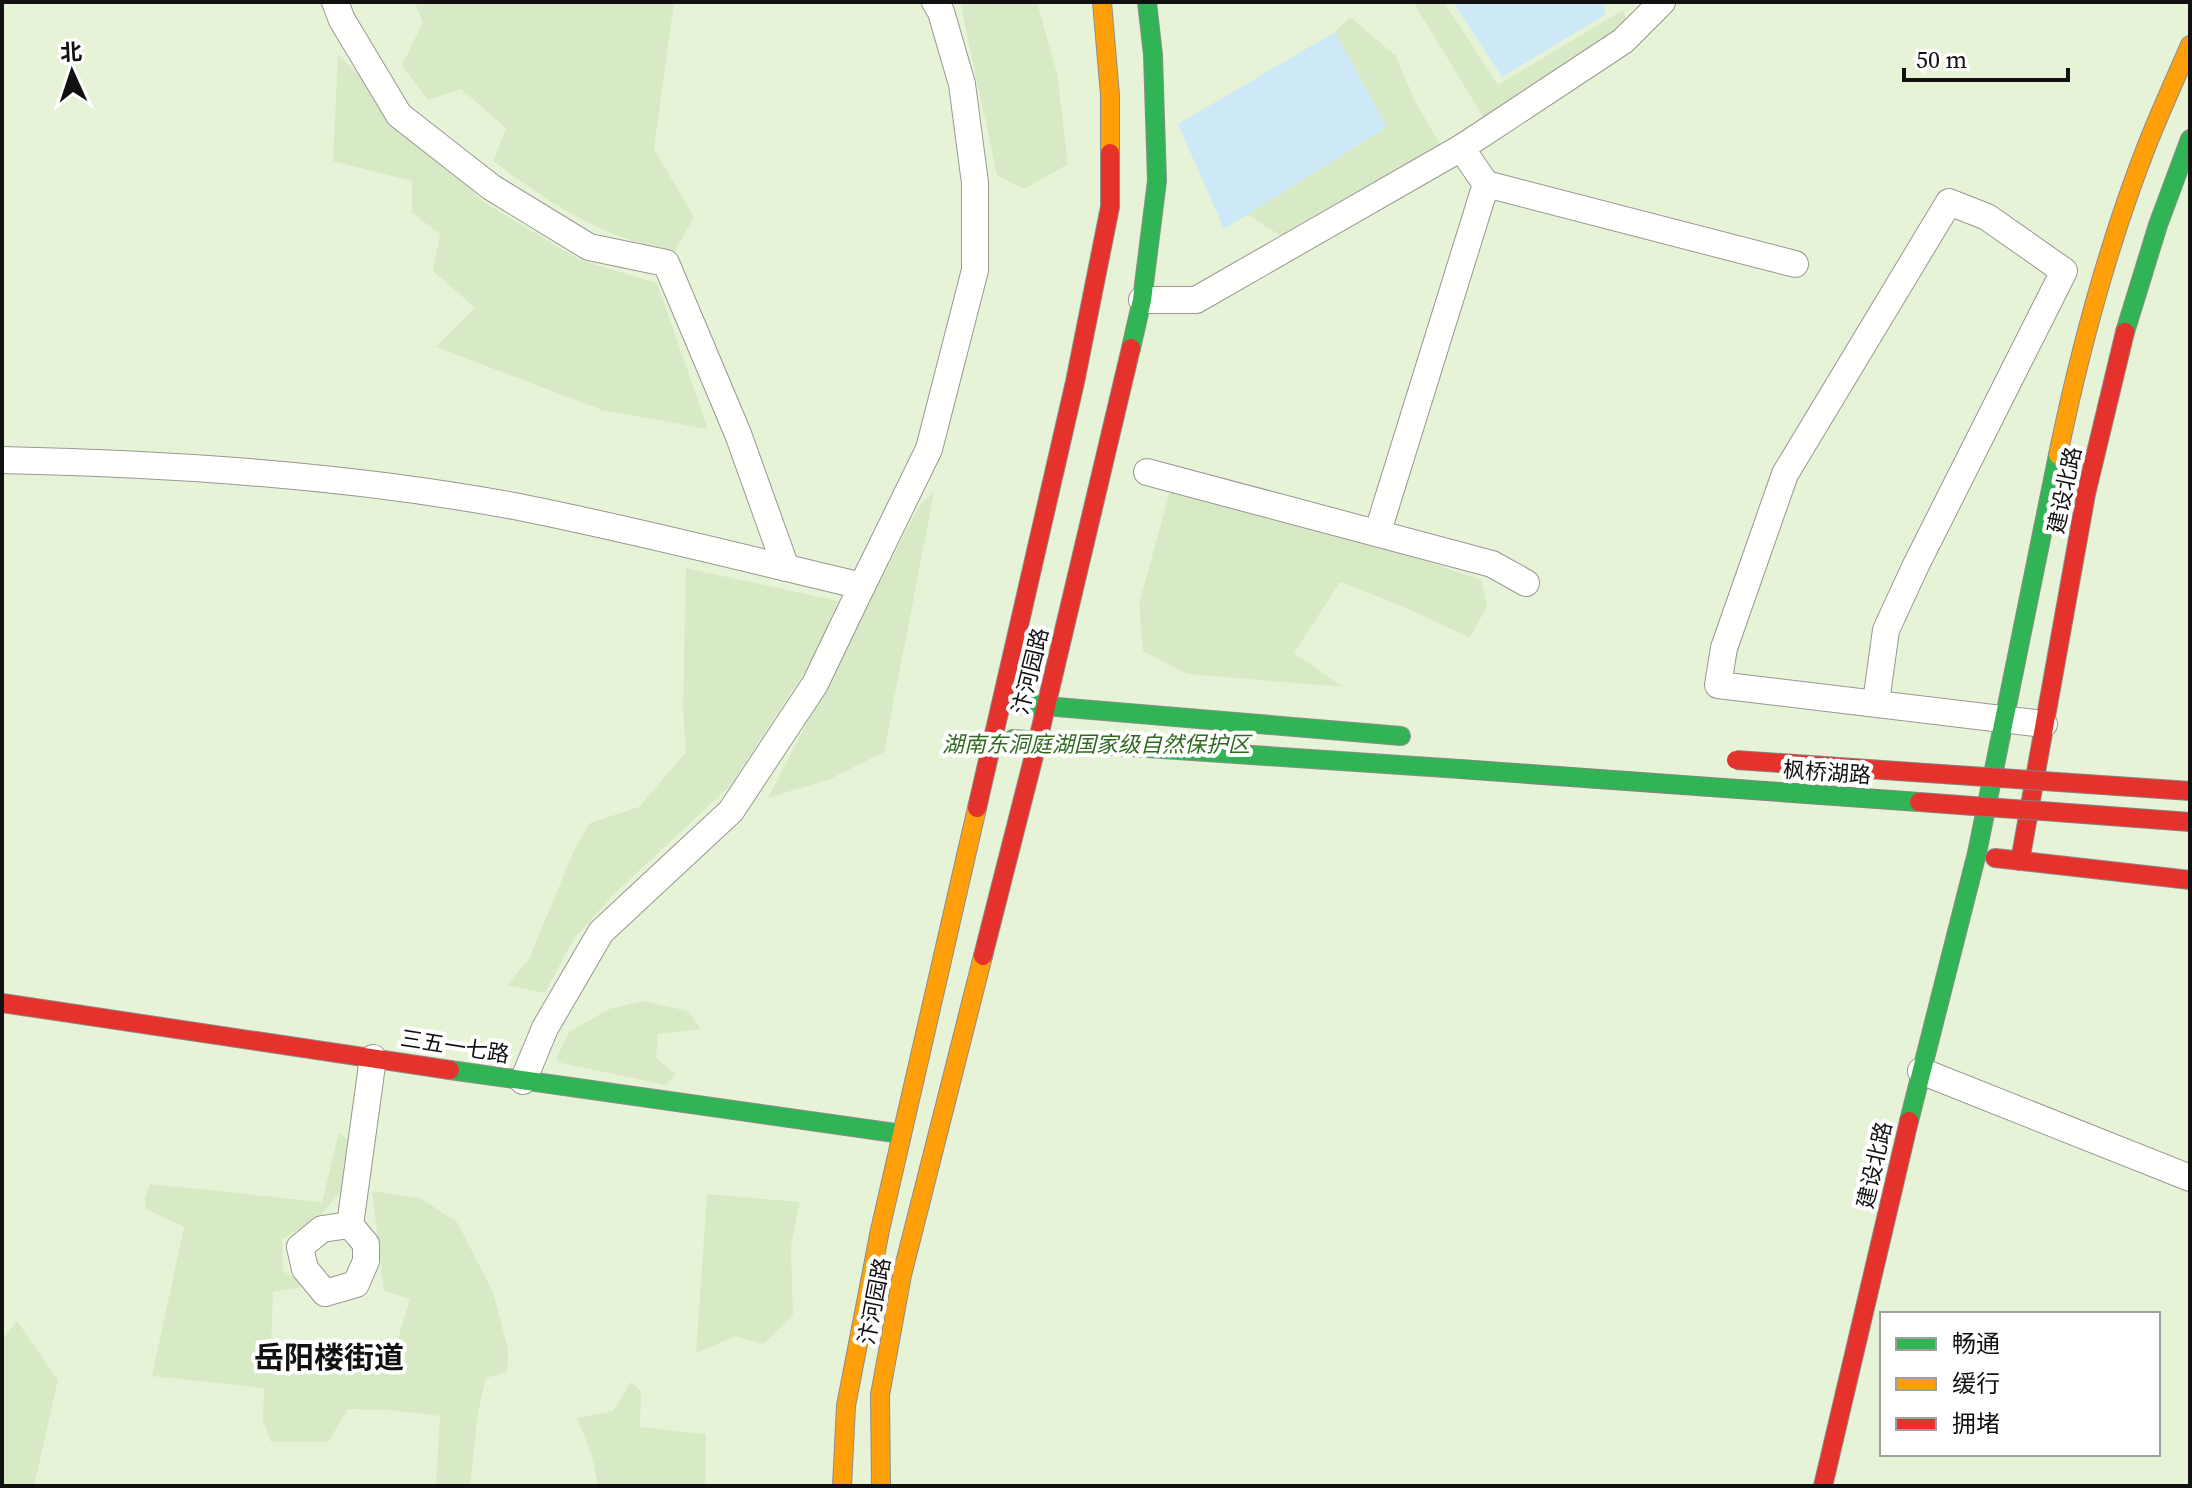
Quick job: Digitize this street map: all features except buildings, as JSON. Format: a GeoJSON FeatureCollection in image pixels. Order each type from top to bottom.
{"type":"FeatureCollection","features":[{"type":"Feature","properties":{"kind":"main road","name":"汴河园路"},"geometry":{"type":"LineString","coordinates":[[842,1486],[846,1406],[880,1230],[1075,382],[1110,207],[1110,95],[1102,2]]}},
{"type":"Feature","properties":{"kind":"main road","name":"汴河园路"},"geometry":{"type":"LineString","coordinates":[[881,1486],[880,1395],[902,1275],[1038,740],[1132,354],[1142,300],[1157,181],[1153,55],[1147,2]]}},
{"type":"Feature","properties":{"kind":"main road","name":"建设北路"},"geometry":{"type":"LineString","coordinates":[[1823,1486],[1921,1071],[1976,856],[2079,356],[2133,177],[2190,45]]}},
{"type":"Feature","properties":{"kind":"main road","name":"建设北路"},"geometry":{"type":"LineString","coordinates":[[2020,861],[2081,517],[2120,353],[2148,254],[2190,139]]}},
{"type":"Feature","properties":{"kind":"main road"},"geometry":{"type":"LineString","coordinates":[[1000,702],[1420,737]]}},
{"type":"Feature","properties":{"kind":"main road","name":"枫桥湖路"},"geometry":{"type":"LineString","coordinates":[[992,738],[2190,822]]}},
{"type":"Feature","properties":{"kind":"main road","name":"枫桥湖路"},"geometry":{"type":"LineString","coordinates":[[1718,759],[2190,791]]}},
{"type":"Feature","properties":{"kind":"main road"},"geometry":{"type":"LineString","coordinates":[[1976,856],[2190,880]]}},
{"type":"Feature","properties":{"kind":"main road"},"geometry":{"type":"LineString","coordinates":[[933,999],[951,983],[969,988],[971,1008]]}},
{"type":"Feature","properties":{"kind":"main road","name":"三五一七路"},"geometry":{"type":"LineString","coordinates":[[2,1003],[902,1134]]}},
{"type":"Feature","properties":{"kind":"street"},"geometry":{"type":"LineString","coordinates":[[335,2],[342,20],[399,115],[491,187],[589,247],[666,263],[738,434],[786,568]]}},
{"type":"Feature","properties":{"kind":"street"},"geometry":{"type":"LineString","coordinates":[[523,1081],[545,1028],[601,932],[731,811],[815,684],[929,449],[975,270],[975,183],[962,84],[941,12],[935,2]]}},
{"type":"Feature","properties":{"kind":"street"},"geometry":{"type":"LineString","coordinates":[[1142,300],[1196,300],[1461,148],[1623,41],[1662,2]]}},
{"type":"Feature","properties":{"kind":"street"},"geometry":{"type":"LineString","coordinates":[[1461,148],[1486,184],[1795,264]]}},
{"type":"Feature","properties":{"kind":"street"},"geometry":{"type":"LineString","coordinates":[[1378,531],[1486,184]]}},
{"type":"Feature","properties":{"kind":"street"},"geometry":{"type":"LineString","coordinates":[[1876,702],[1886,630],[2064,271],[1987,217],[1949,202],[1785,474],[1724,648],[1718,685],[2044,724]]}},
{"type":"Feature","properties":{"kind":"street"},"geometry":{"type":"LineString","coordinates":[[2,460],[321,478],[513,506],[862,586]]}},
{"type":"Feature","properties":{"kind":"street"},"geometry":{"type":"LineString","coordinates":[[1147,472],[1378,531],[1492,564],[1526,583]]}},
{"type":"Feature","properties":{"kind":"street"},"geometry":{"type":"LineString","coordinates":[[350,1225],[373,1058]]}},
{"type":"Feature","properties":{"kind":"street"},"geometry":{"type":"LineString","coordinates":[[1921,1071],[2190,1178]]}},
{"type":"Feature","properties":{"kind":"green space","name":"湖南东洞庭湖国家级自然保护区"},"geometry":{"type":"Polygon","coordinates":[[[2,2],[2190,2],[2190,1486],[2,1486],[2,2]]]}},
{"type":"Feature","properties":{"kind":"green space"},"geometry":{"type":"Polygon","coordinates":[[[414,2],[674,2],[654,149],[694,217],[675,251],[623,237],[578,218],[493,161],[506,128],[461,89],[428,100],[402,65],[423,22],[414,2]]]}},
{"type":"Feature","properties":{"kind":"green space"},"geometry":{"type":"Polygon","coordinates":[[[960,2],[1037,2],[1057,73],[1068,164],[1024,189],[997,175],[960,2]]]}},
{"type":"Feature","properties":{"kind":"green space"},"geometry":{"type":"Polygon","coordinates":[[[1413,2],[1444,2],[1498,85],[1623,10],[1629,28],[1484,118],[1413,2]]]}},
{"type":"Feature","properties":{"kind":"green space"},"geometry":{"type":"Polygon","coordinates":[[[1350,17],[1396,56],[1415,101],[1440,144],[1358,200],[1286,239],[1247,214],[1386,128],[1335,32],[1350,17]]]}},
{"type":"Feature","properties":{"kind":"green space"},"geometry":{"type":"Polygon","coordinates":[[[338,54],[482,201],[580,260],[657,283],[708,429],[602,410],[436,347],[475,308],[433,271],[440,234],[412,213],[412,181],[333,161],[338,54]]]}},
{"type":"Feature","properties":{"kind":"green space"},"geometry":{"type":"Polygon","coordinates":[[[1170,491],[1376,544],[1481,580],[1487,606],[1470,638],[1400,605],[1340,582],[1294,653],[1343,687],[1187,674],[1143,651],[1139,604],[1170,491]]]}},
{"type":"Feature","properties":{"kind":"green space"},"geometry":{"type":"Polygon","coordinates":[[[934,492],[884,752],[830,779],[768,798],[919,506],[934,492]]]}},
{"type":"Feature","properties":{"kind":"green space"},"geometry":{"type":"Polygon","coordinates":[[[686,568],[838,601],[815,656],[730,786],[614,894],[573,940],[545,993],[507,985],[529,959],[575,848],[590,823],[639,807],[686,752],[683,707],[686,568]]]}},
{"type":"Feature","properties":{"kind":"green space"},"geometry":{"type":"Polygon","coordinates":[[[643,1001],[688,1011],[701,1029],[658,1034],[656,1058],[676,1074],[666,1085],[561,1063],[556,1059],[569,1032],[609,1009],[643,1001]]]}},
{"type":"Feature","properties":{"kind":"green space"},"geometry":{"type":"Polygon","coordinates":[[[339,1132],[349,1141],[344,1187],[319,1218],[282,1239],[283,1271],[308,1286],[273,1292],[271,1349],[389,1368],[410,1299],[384,1291],[372,1191],[420,1198],[457,1222],[493,1292],[508,1349],[507,1372],[486,1378],[478,1412],[470,1486],[436,1486],[440,1416],[348,1409],[328,1442],[271,1442],[263,1420],[264,1388],[152,1376],[184,1227],[146,1209],[145,1198],[150,1184],[322,1202],[339,1132]]]}},
{"type":"Feature","properties":{"kind":"green space"},"geometry":{"type":"Polygon","coordinates":[[[707,1194],[800,1202],[791,1246],[793,1315],[763,1344],[735,1336],[696,1353],[707,1194]]]}},
{"type":"Feature","properties":{"kind":"green space"},"geometry":{"type":"Polygon","coordinates":[[[17,1321],[58,1380],[34,1486],[2,1486],[2,1339],[17,1321]]]}},
{"type":"Feature","properties":{"kind":"green space"},"geometry":{"type":"Polygon","coordinates":[[[631,1382],[641,1391],[640,1427],[706,1434],[705,1486],[598,1486],[591,1453],[577,1418],[613,1411],[631,1382]]]}},
{"type":"Feature","properties":{"kind":"water"},"geometry":{"type":"Polygon","coordinates":[[[1453,2],[1603,2],[1606,14],[1502,77],[1453,2]]]}},
{"type":"Feature","properties":{"kind":"water"},"geometry":{"type":"Polygon","coordinates":[[[1335,32],[1387,127],[1224,229],[1178,124],[1335,32]]]}},
{"type":"Feature","properties":{"kind":"traffic: fast"},"geometry":{"type":"LineString","coordinates":[[1131,348],[1142,300],[1157,181],[1153,55],[1147,2]]}},
{"type":"Feature","properties":{"kind":"traffic: fast"},"geometry":{"type":"LineString","coordinates":[[2125,332],[2158,225],[2190,139]]}},
{"type":"Feature","properties":{"kind":"traffic: fast"},"geometry":{"type":"LineString","coordinates":[[1909,1121],[1977,853],[2058,455]]}},
{"type":"Feature","properties":{"kind":"traffic: fast"},"geometry":{"type":"LineString","coordinates":[[1021,704],[1401,736]]}},
{"type":"Feature","properties":{"kind":"traffic: fast"},"geometry":{"type":"LineString","coordinates":[[1013,739],[1460,769]]}},
{"type":"Feature","properties":{"kind":"traffic: fast"},"geometry":{"type":"LineString","coordinates":[[1460,769],[1919,802]]}},
{"type":"Feature","properties":{"kind":"traffic: fast"},"geometry":{"type":"LineString","coordinates":[[450,1070],[902,1134]]}},
{"type":"Feature","properties":{"kind":"traffic: slow"},"geometry":{"type":"LineString","coordinates":[[1102,2],[1110,95],[1110,153]]}},
{"type":"Feature","properties":{"kind":"traffic: slow"},"geometry":{"type":"LineString","coordinates":[[2058,455],[2108,256],[2149,140],[2190,45]]}},
{"type":"Feature","properties":{"kind":"traffic: slow"},"geometry":{"type":"LineString","coordinates":[[842,1486],[846,1406],[880,1230],[977,808]]}},
{"type":"Feature","properties":{"kind":"traffic: slow"},"geometry":{"type":"LineString","coordinates":[[881,1486],[880,1395],[902,1275],[983,956]]}},
{"type":"Feature","properties":{"kind":"traffic: jam"},"geometry":{"type":"LineString","coordinates":[[977,808],[1075,382],[1110,207],[1110,153]]}},
{"type":"Feature","properties":{"kind":"traffic: jam"},"geometry":{"type":"LineString","coordinates":[[2020,861],[2086,494],[2125,332]]}},
{"type":"Feature","properties":{"kind":"traffic: jam"},"geometry":{"type":"LineString","coordinates":[[983,956],[1131,348]]}},
{"type":"Feature","properties":{"kind":"traffic: jam"},"geometry":{"type":"LineString","coordinates":[[1736,760],[2190,791]]}},
{"type":"Feature","properties":{"kind":"traffic: jam"},"geometry":{"type":"LineString","coordinates":[[1919,802],[2190,822]]}},
{"type":"Feature","properties":{"kind":"traffic: jam"},"geometry":{"type":"LineString","coordinates":[[1995,858],[2190,880]]}},
{"type":"Feature","properties":{"kind":"traffic: jam"},"geometry":{"type":"LineString","coordinates":[[2,1003],[450,1070]]}},
{"type":"Feature","properties":{"kind":"traffic: jam"},"geometry":{"type":"LineString","coordinates":[[1823,1486],[1909,1121]]}},
{"type":"Feature","properties":{"kind":"district","name":"岳阳楼街道"},"geometry":{"type":"Point","coordinates":[329,1357]}}]}
